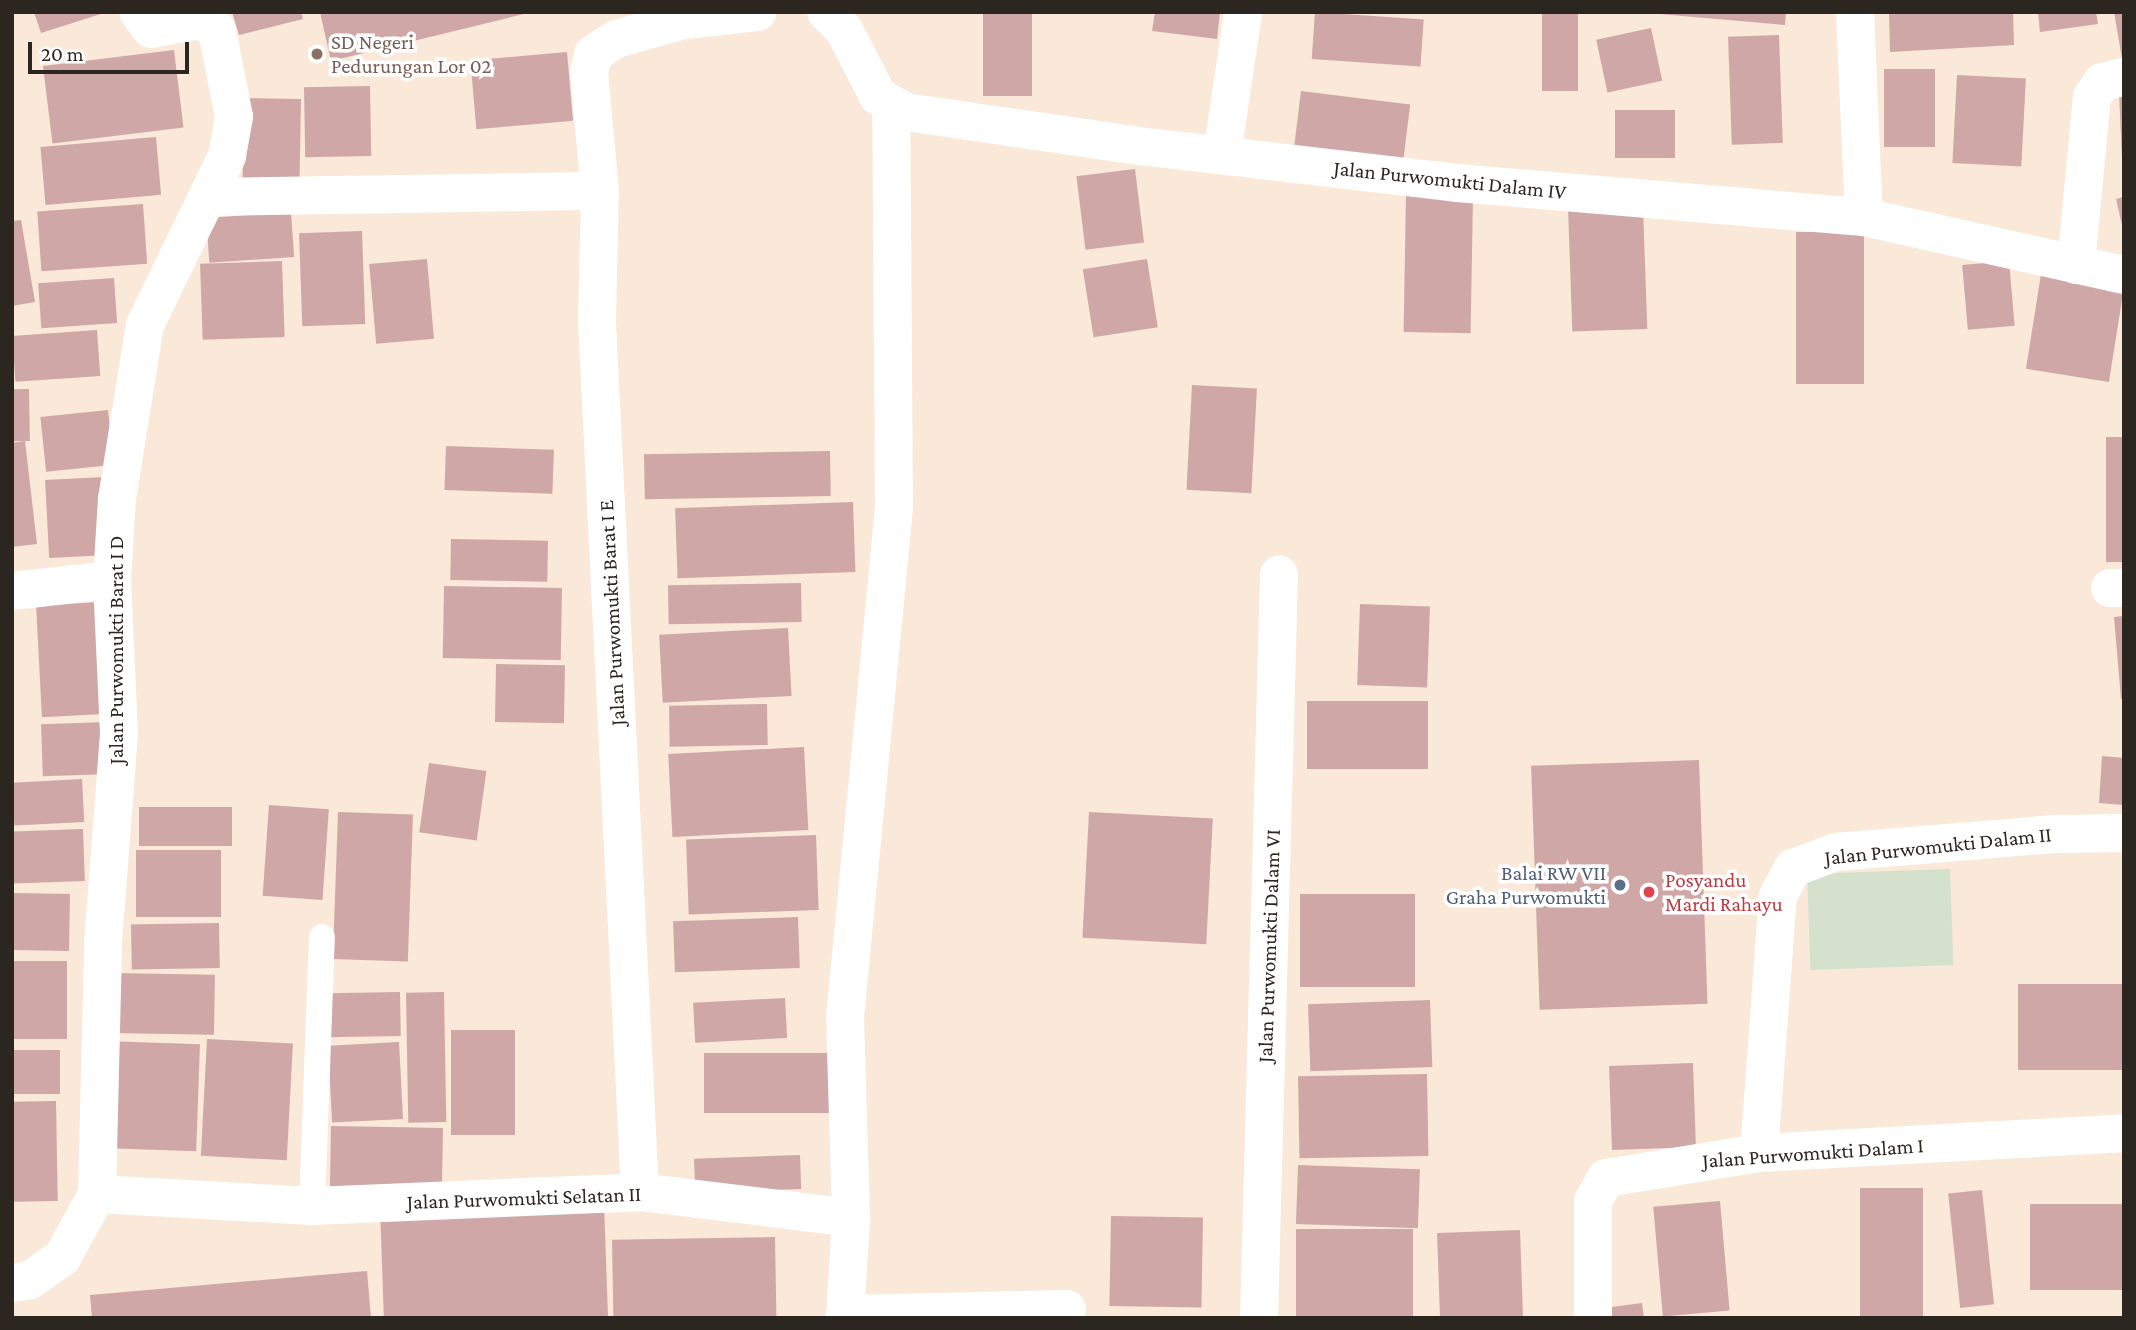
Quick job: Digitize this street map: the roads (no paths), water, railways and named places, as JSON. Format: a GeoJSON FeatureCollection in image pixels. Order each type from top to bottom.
{"type":"FeatureCollection","features":[{"type":"Feature","properties":{"kind":"street","name":"Jalan Purwomukti Barat I D"},"geometry":{"type":"LineString","coordinates":[[97,1194],[103,942],[119,734],[112,580],[117,499],[145,325],[227,156],[234,117],[232,85],[222,40],[209,23],[200,20],[151,29],[138,12]]}},
{"type":"Feature","properties":{"kind":"street"},"geometry":{"type":"LineString","coordinates":[[683,16],[758,12]]}},
{"type":"Feature","properties":{"kind":"street"},"geometry":{"type":"LineString","coordinates":[[826,12],[838,21],[869,81],[891,107],[894,507],[845,1018],[851,1218],[845,1316],[1067,1309]]}},
{"type":"Feature","properties":{"kind":"street"},"geometry":{"type":"LineString","coordinates":[[1223,155],[1242,12]]}},
{"type":"Feature","properties":{"kind":"street"},"geometry":{"type":"LineString","coordinates":[[1855,12],[1864,217]]}},
{"type":"Feature","properties":{"kind":"street","name":"Jalan Purwomukti Barat I E"},"geometry":{"type":"LineString","coordinates":[[639,1192],[597,321],[600,191],[589,73],[593,54],[607,43],[683,16]]}},
{"type":"Feature","properties":{"kind":"street"},"geometry":{"type":"LineString","coordinates":[[2076,265],[2092,97],[2102,82],[2124,78]]}},
{"type":"Feature","properties":{"kind":"street","name":"Jalan Purwomukti Dalam IV"},"geometry":{"type":"LineString","coordinates":[[891,107],[1223,155],[1457,183],[1864,217],[2124,275]]}},
{"type":"Feature","properties":{"kind":"street"},"geometry":{"type":"LineString","coordinates":[[209,197],[600,191]]}},
{"type":"Feature","properties":{"kind":"street","name":"Jalan Purwomukti Dalam VI"},"geometry":{"type":"LineString","coordinates":[[1259,1318],[1279,574]]}},
{"type":"Feature","properties":{"kind":"street"},"geometry":{"type":"LineString","coordinates":[[12,591],[112,580]]}},
{"type":"Feature","properties":{"kind":"street","name":"Jalan Purwomukti Dalam II"},"geometry":{"type":"LineString","coordinates":[[1759,1153],[1778,896],[1793,868],[1836,852],[2057,834],[2124,833]]}},
{"type":"Feature","properties":{"kind":"street","name":"Jalan Purwomukti Dalam I"},"geometry":{"type":"LineString","coordinates":[[1593,1318],[1593,1202],[1606,1178],[1759,1153],[2124,1133]]}},
{"type":"Feature","properties":{"kind":"street","name":"Jalan Purwomukti Selatan II"},"geometry":{"type":"LineString","coordinates":[[97,1194],[312,1206],[639,1192],[851,1218]]}},
{"type":"Feature","properties":{"kind":"street"},"geometry":{"type":"LineString","coordinates":[[12,1283],[30,1280],[62,1258],[97,1194]]}},
{"type":"Feature","properties":{"kind":"lane"},"geometry":{"type":"LineString","coordinates":[[312,1206],[322,937]]}},
{"type":"Feature","properties":{"kind":"place","name":"SD Negeri Pedurungan Lor 02"},"geometry":{"type":"Point","coordinates":[317,54]}},
{"type":"Feature","properties":{"kind":"place","name":"Balai RW VII Graha Purwomukti"},"geometry":{"type":"Point","coordinates":[1620,885]}},
{"type":"Feature","properties":{"kind":"place","name":"Posyandu Mardi Rahayu"},"geometry":{"type":"Point","coordinates":[1649,892]}}]}
